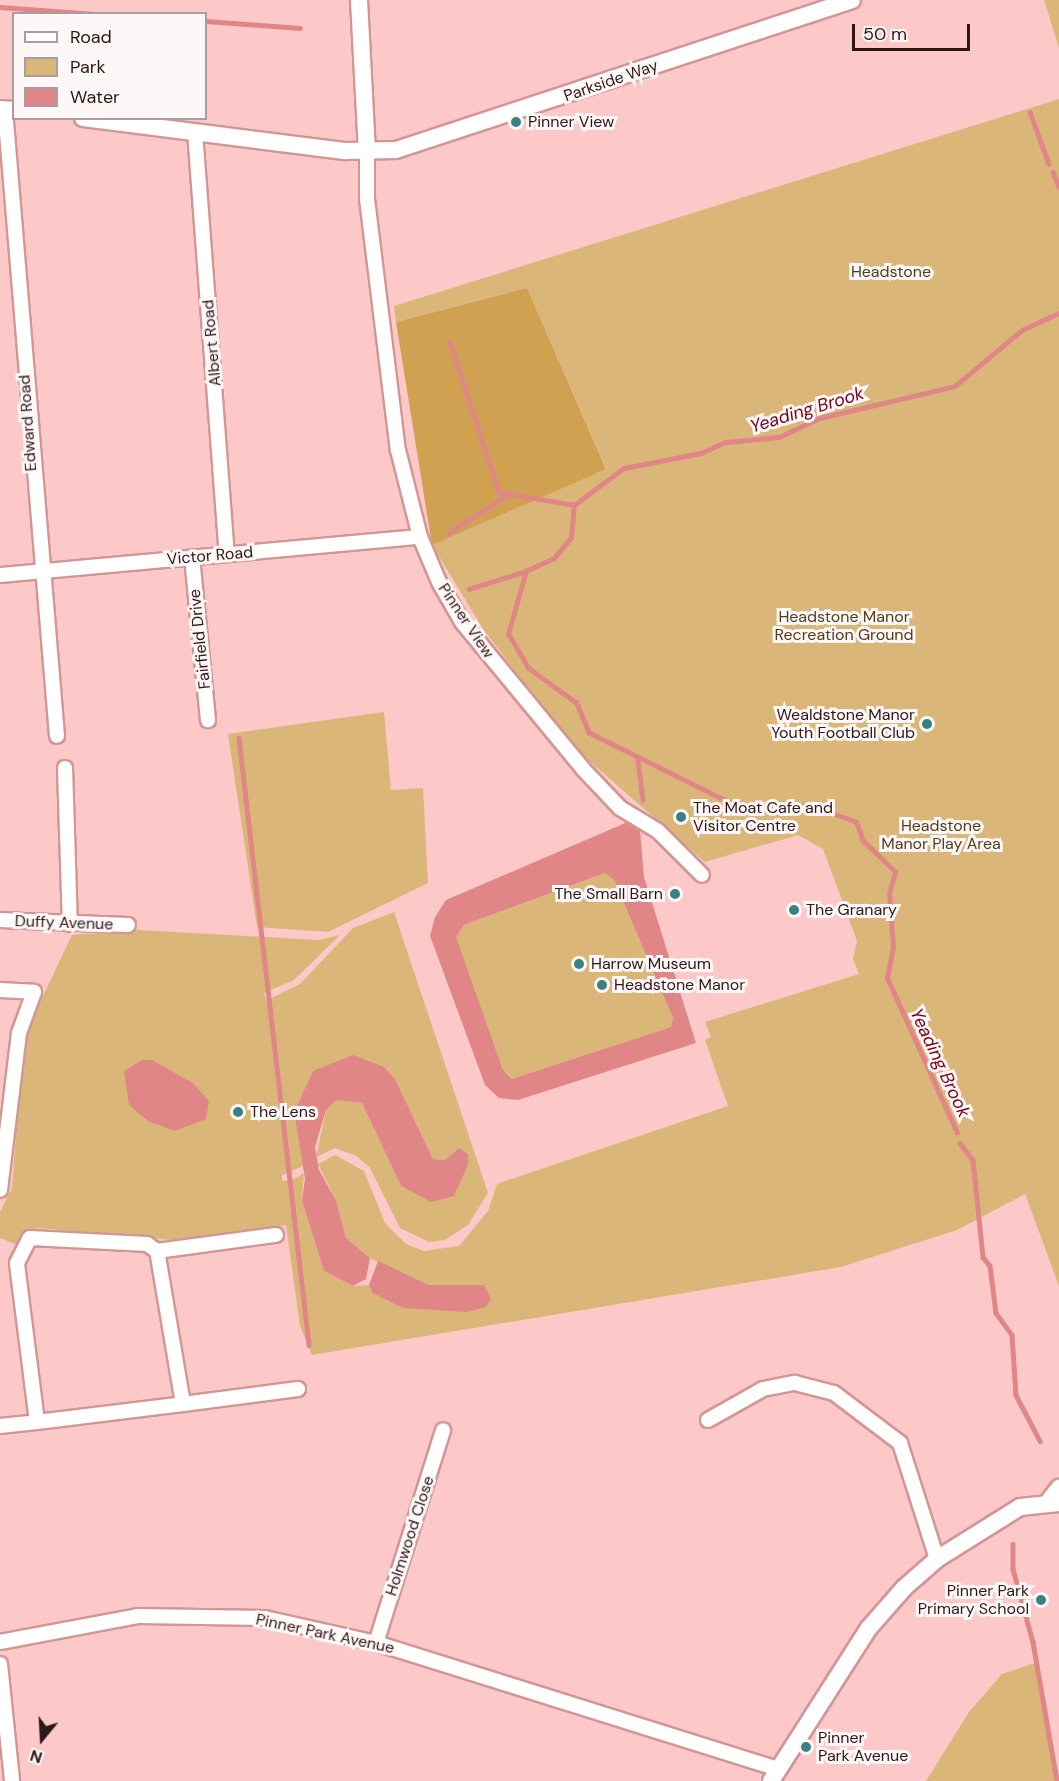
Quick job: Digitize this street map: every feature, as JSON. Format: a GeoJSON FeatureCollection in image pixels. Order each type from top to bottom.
{"type":"FeatureCollection","features":[{"type":"Feature","properties":{"kind":"street","name":"Pinner View"},"geometry":{"type":"LineString","coordinates":[[358,0],[367,151],[368,210],[398,450],[420,537],[462,621],[526,704],[620,808],[658,831],[702,875]]}},
{"type":"Feature","properties":{"kind":"street","name":"Parkside Way"},"geometry":{"type":"LineString","coordinates":[[99,120],[367,151],[434,141],[852,0]]}},
{"type":"Feature","properties":{"kind":"street","name":"Edward Road"},"geometry":{"type":"LineString","coordinates":[[6,109],[41,571],[57,736]]}},
{"type":"Feature","properties":{"kind":"street","name":"Albert Road"},"geometry":{"type":"LineString","coordinates":[[195,132],[227,554]]}},
{"type":"Feature","properties":{"kind":"street","name":"Victor Road"},"geometry":{"type":"LineString","coordinates":[[0,575],[420,537]]}},
{"type":"Feature","properties":{"kind":"street","name":"Fairfield Drive"},"geometry":{"type":"LineString","coordinates":[[192,557],[208,720]]}},
{"type":"Feature","properties":{"kind":"street"},"geometry":{"type":"LineString","coordinates":[[65,768],[70,924]]}},
{"type":"Feature","properties":{"kind":"street","name":"Duffy Avenue"},"geometry":{"type":"LineString","coordinates":[[0,920],[128,925]]}},
{"type":"Feature","properties":{"kind":"street"},"geometry":{"type":"LineString","coordinates":[[0,990],[34,992],[19,1033],[0,1190]]}},
{"type":"Feature","properties":{"kind":"street"},"geometry":{"type":"LineString","coordinates":[[37,1422],[17,1263],[30,1238],[147,1244],[157,1251],[276,1235]]}},
{"type":"Feature","properties":{"kind":"street"},"geometry":{"type":"LineString","coordinates":[[157,1251],[183,1404]]}},
{"type":"Feature","properties":{"kind":"street"},"geometry":{"type":"LineString","coordinates":[[708,1420],[763,1389],[795,1383],[834,1393],[900,1443],[937,1559]]}},
{"type":"Feature","properties":{"kind":"street"},"geometry":{"type":"LineString","coordinates":[[0,1426],[298,1389]]}},
{"type":"Feature","properties":{"kind":"street","name":"Holmwood Close"},"geometry":{"type":"LineString","coordinates":[[376,1643],[443,1430]]}},
{"type":"Feature","properties":{"kind":"street"},"geometry":{"type":"LineString","coordinates":[[775,1775],[869,1628],[937,1559],[1020,1507],[1054,1502],[1059,1488]]}},
{"type":"Feature","properties":{"kind":"street","name":"Pinner Park Avenue"},"geometry":{"type":"LineString","coordinates":[[0,1642],[138,1616],[265,1618],[376,1643],[775,1775]]}},
{"type":"Feature","properties":{"kind":"street"},"geometry":{"type":"LineString","coordinates":[[0,1664],[12,1781]]}},
{"type":"Feature","properties":{"kind":"green space"},"geometry":{"type":"Polygon","coordinates":[[[1044,0],[1059,0],[1059,48],[1044,0]]]}},
{"type":"Feature","properties":{"kind":"green space","name":"Headstone Manor Recreation Ground"},"geometry":{"type":"Polygon","coordinates":[[[1059,99],[1059,1286],[1025,1194],[957,1230],[841,1267],[312,1355],[300,1326],[286,1225],[172,1240],[38,1228],[15,1244],[0,1238],[0,1212],[12,1188],[23,1038],[72,935],[140,930],[319,940],[340,935],[294,980],[264,993],[267,1000],[300,984],[353,928],[394,912],[488,1193],[468,1225],[445,1240],[429,1242],[400,1228],[370,1168],[357,1156],[335,1148],[316,1157],[326,1110],[337,1100],[362,1103],[401,1186],[432,1202],[459,1148],[445,1160],[433,1159],[395,1079],[313,1071],[294,1112],[303,1166],[282,1175],[282,1181],[292,1180],[304,1173],[302,1201],[324,1271],[353,1286],[369,1285],[372,1293],[403,1308],[472,1285],[429,1285],[370,1258],[346,1238],[336,1200],[318,1164],[335,1155],[364,1171],[385,1223],[406,1244],[424,1251],[459,1246],[488,1211],[497,1184],[728,1106],[705,1040],[711,1037],[705,1022],[859,974],[853,959],[857,941],[823,849],[798,835],[705,862],[587,759],[548,714],[483,629],[432,545],[606,468],[527,288],[396,322],[394,306],[1059,99]]]}},
{"type":"Feature","properties":{"kind":"green space"},"geometry":{"type":"Polygon","coordinates":[[[384,712],[391,790],[423,788],[428,883],[328,932],[257,927],[228,734],[384,712]]]}},
{"type":"Feature","properties":{"kind":"green space"},"geometry":{"type":"Polygon","coordinates":[[[605,873],[614,880],[673,1018],[671,1027],[513,1079],[503,1070],[455,937],[464,925],[605,873]]]}},
{"type":"Feature","properties":{"kind":"green space"},"geometry":{"type":"Polygon","coordinates":[[[1035,1663],[1057,1781],[926,1781],[969,1712],[1002,1674],[1035,1663]]]}},
{"type":"Feature","properties":{"kind":"shaded area"},"geometry":{"type":"Polygon","coordinates":[[[527,288],[606,469],[432,545],[396,322],[527,288]]]}},
{"type":"Feature","properties":{"kind":"water"},"geometry":{"type":"Polygon","coordinates":[[[630,821],[640,830],[644,877],[696,1043],[518,1100],[499,1098],[485,1085],[430,936],[435,917],[446,900],[630,821]],[[605,873],[464,925],[456,937],[503,1070],[512,1079],[671,1027],[673,1018],[614,880],[605,873]]]}},
{"type":"Feature","properties":{"kind":"water"},"geometry":{"type":"Polygon","coordinates":[[[353,1055],[384,1067],[395,1079],[433,1159],[445,1160],[459,1148],[468,1154],[468,1165],[454,1196],[431,1202],[401,1186],[362,1103],[337,1100],[326,1110],[315,1147],[319,1170],[336,1200],[346,1238],[370,1258],[366,1279],[353,1286],[324,1271],[302,1201],[305,1179],[294,1112],[313,1071],[353,1055]]]}},
{"type":"Feature","properties":{"kind":"water"},"geometry":{"type":"Polygon","coordinates":[[[142,1060],[152,1060],[193,1083],[209,1101],[206,1119],[175,1131],[148,1121],[129,1105],[124,1071],[142,1060]]]}},
{"type":"Feature","properties":{"kind":"water"},"geometry":{"type":"Polygon","coordinates":[[[378,1261],[429,1285],[484,1285],[491,1299],[486,1307],[467,1312],[403,1308],[372,1293],[369,1285],[378,1261]]]}},
{"type":"Feature","properties":{"kind":"waterway"},"geometry":{"type":"LineString","coordinates":[[0,7],[68,12]]}},
{"type":"Feature","properties":{"kind":"waterway"},"geometry":{"type":"LineString","coordinates":[[207,21],[300,28]]}},
{"type":"Feature","properties":{"kind":"waterway"},"geometry":{"type":"LineString","coordinates":[[1030,112],[1049,164]]}},
{"type":"Feature","properties":{"kind":"waterway"},"geometry":{"type":"LineString","coordinates":[[1053,172],[1059,187]]}},
{"type":"Feature","properties":{"kind":"waterway","name":"Yeading Brook"},"geometry":{"type":"LineString","coordinates":[[957,1133],[887,978],[893,947],[889,893],[895,872],[863,841],[856,822],[811,806],[734,805],[589,733],[576,703],[528,668],[508,634],[526,571],[554,558],[571,538],[574,505],[624,468],[701,453],[726,442],[779,437],[820,418],[955,386],[1022,330],[1059,313]]}},
{"type":"Feature","properties":{"kind":"waterway"},"geometry":{"type":"LineString","coordinates":[[450,342],[499,492],[574,505]]}},
{"type":"Feature","properties":{"kind":"waterway"},"geometry":{"type":"LineString","coordinates":[[448,533],[509,494]]}},
{"type":"Feature","properties":{"kind":"waterway"},"geometry":{"type":"LineString","coordinates":[[469,589],[526,571]]}},
{"type":"Feature","properties":{"kind":"waterway"},"geometry":{"type":"LineString","coordinates":[[239,738],[309,1345]]}},
{"type":"Feature","properties":{"kind":"waterway","name":"Yeading Brook"},"geometry":{"type":"LineString","coordinates":[[638,760],[643,800]]}},
{"type":"Feature","properties":{"kind":"waterway","name":"Yeading Brook"},"geometry":{"type":"LineString","coordinates":[[960,1143],[973,1160],[983,1257],[990,1266],[996,1313],[1012,1335],[1016,1395],[1040,1441]]}},
{"type":"Feature","properties":{"kind":"waterway","name":"Yeading Brook"},"geometry":{"type":"LineString","coordinates":[[1013,1544],[1013,1569],[1033,1642],[1057,1781]]}},
{"type":"Feature","properties":{"kind":"place","name":"Pinner View"},"geometry":{"type":"Point","coordinates":[516,122]}},
{"type":"Feature","properties":{"kind":"place","name":"Wealdstone Manor Youth Football Club"},"geometry":{"type":"Point","coordinates":[927,724]}},
{"type":"Feature","properties":{"kind":"place","name":"The Moat Cafe and Visitor Centre"},"geometry":{"type":"Point","coordinates":[681,817]}},
{"type":"Feature","properties":{"kind":"place","name":"The Small Barn"},"geometry":{"type":"Point","coordinates":[675,894]}},
{"type":"Feature","properties":{"kind":"place","name":"The Granary"},"geometry":{"type":"Point","coordinates":[794,910]}},
{"type":"Feature","properties":{"kind":"place","name":"Harrow Museum"},"geometry":{"type":"Point","coordinates":[579,964]}},
{"type":"Feature","properties":{"kind":"place","name":"Headstone Manor"},"geometry":{"type":"Point","coordinates":[602,985]}},
{"type":"Feature","properties":{"kind":"place","name":"The Lens"},"geometry":{"type":"Point","coordinates":[238,1112]}},
{"type":"Feature","properties":{"kind":"place","name":"Pinner Park Primary School"},"geometry":{"type":"Point","coordinates":[1041,1600]}},
{"type":"Feature","properties":{"kind":"place","name":"Pinner Park Avenue"},"geometry":{"type":"Point","coordinates":[806,1747]}},
{"type":"Feature","properties":{"kind":"park label","name":"Headstone"},"geometry":{"type":"Point","coordinates":[891,272]}},
{"type":"Feature","properties":{"kind":"park label","name":"Headstone Manor Play Area"},"geometry":{"type":"Point","coordinates":[941,835]}}]}
